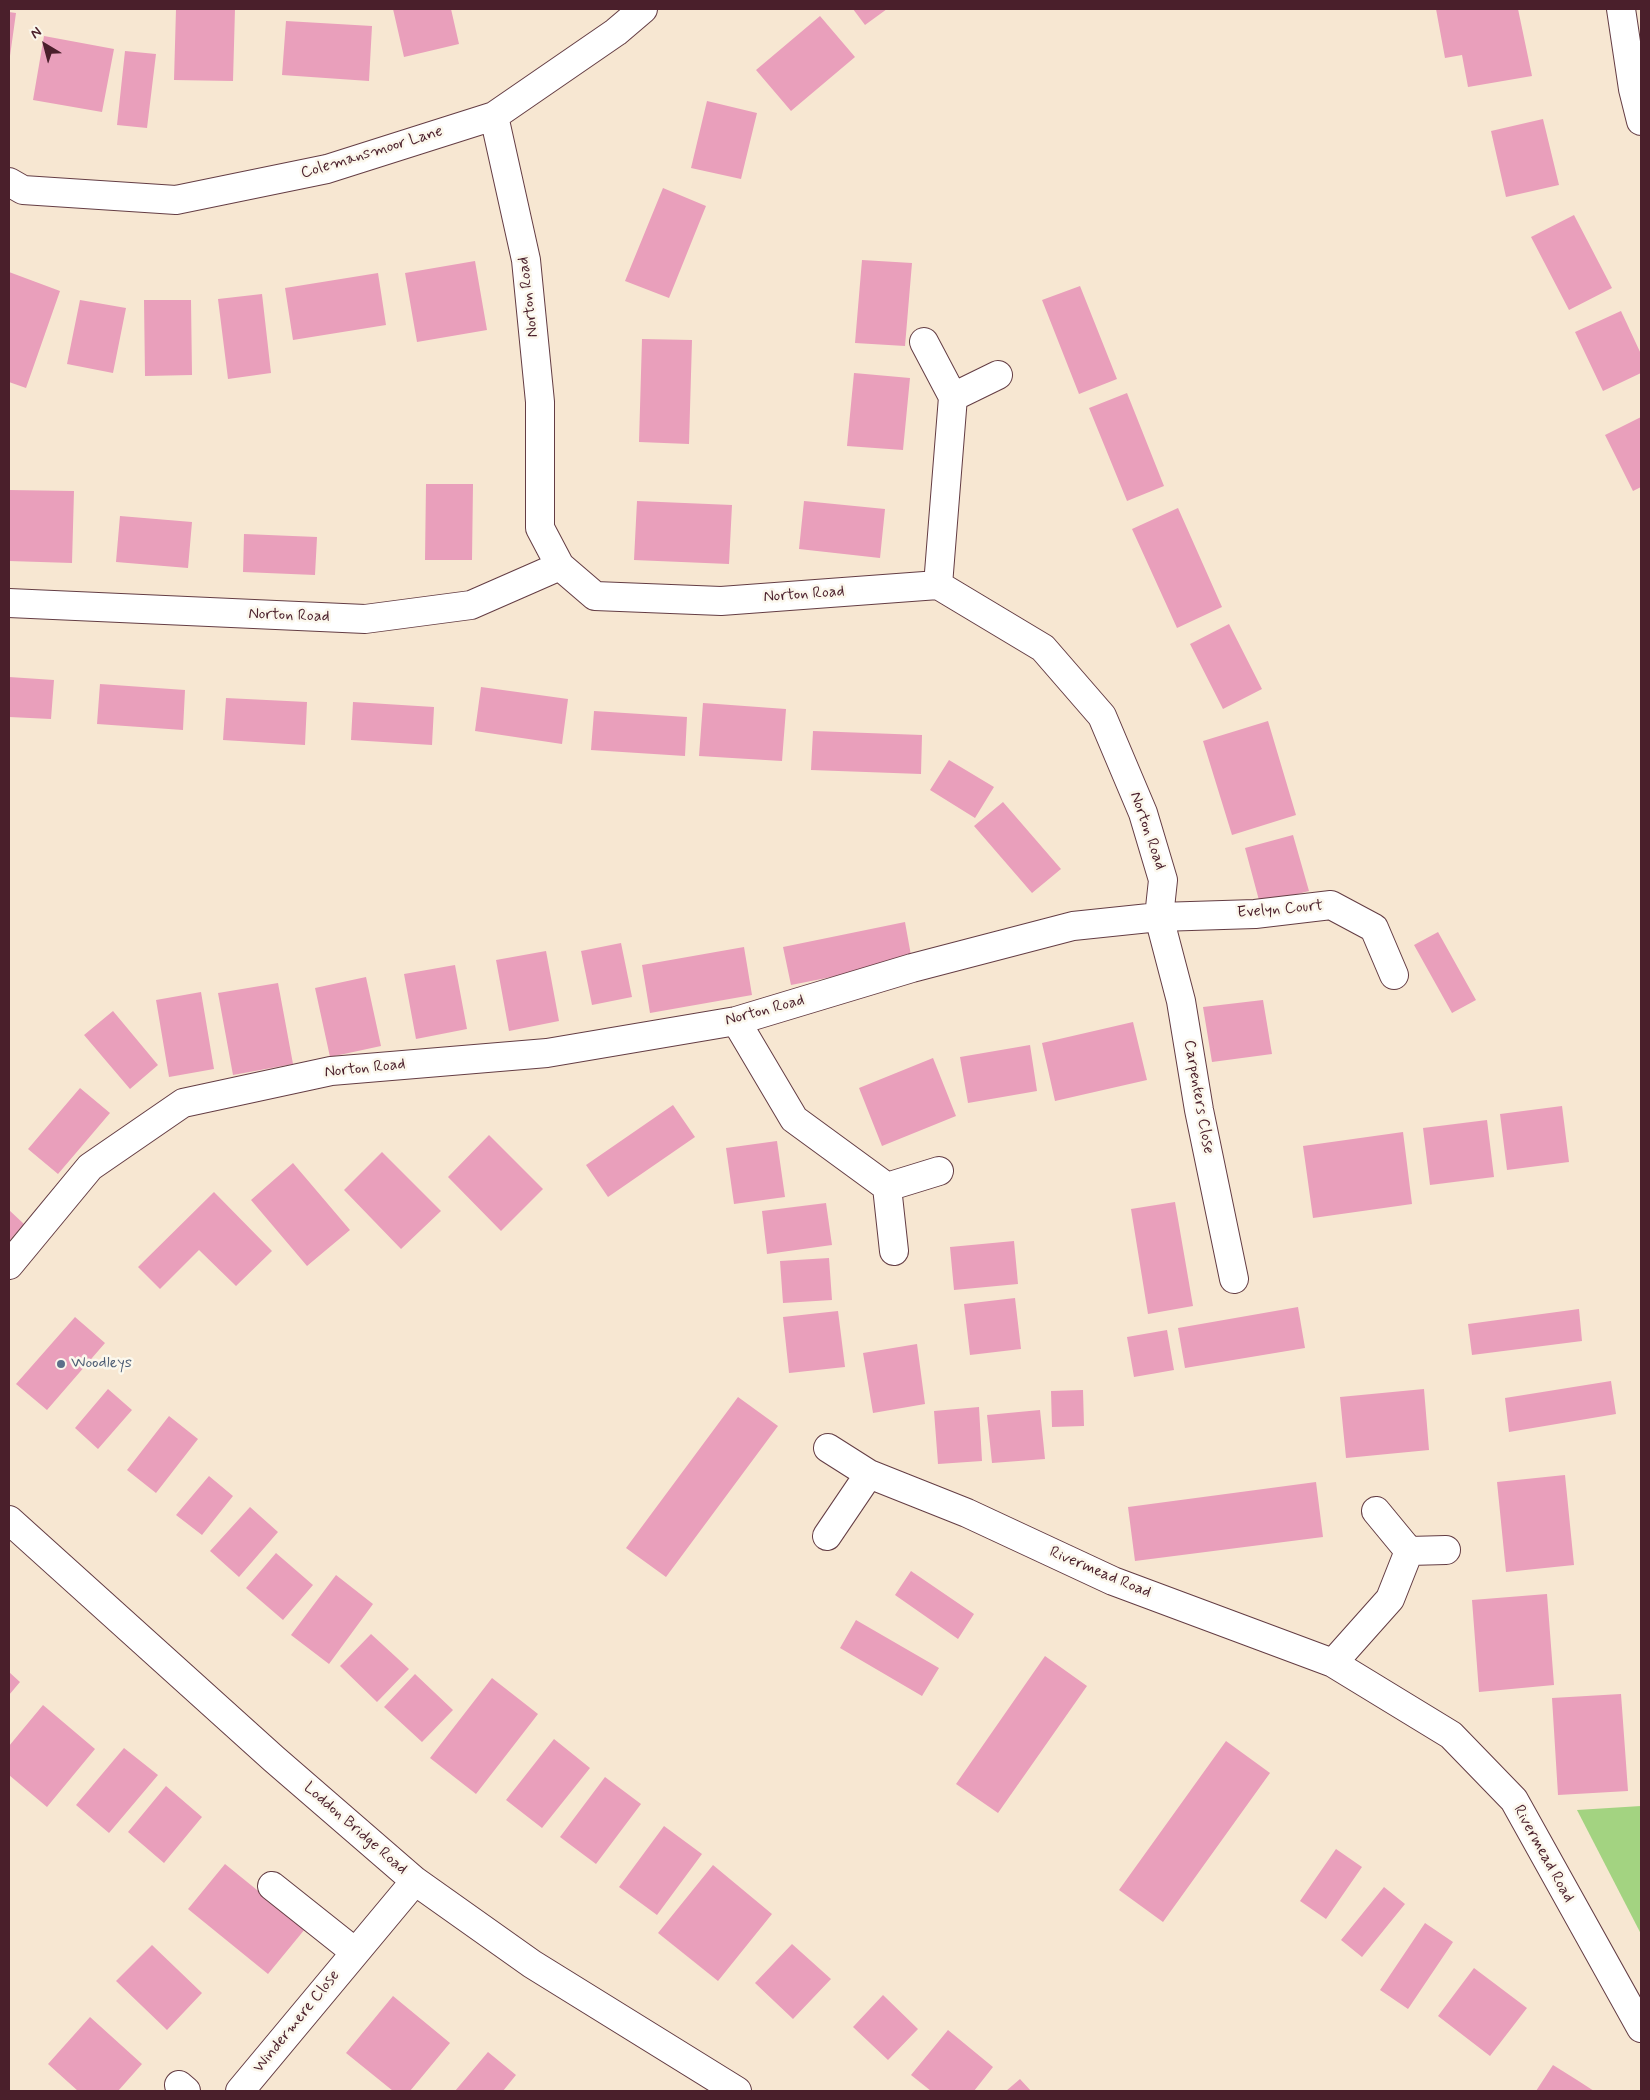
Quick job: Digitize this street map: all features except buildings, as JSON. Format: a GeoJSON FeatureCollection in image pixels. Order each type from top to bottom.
{"type":"FeatureCollection","features":[{"type":"Feature","properties":{"kind":"street","name":"Colemansmoor Lane"},"geometry":{"type":"LineString","coordinates":[[9,182],[23,190],[176,200],[327,169],[494,116],[616,32],[644,9]]}},
{"type":"Feature","properties":{"kind":"street"},"geometry":{"type":"LineString","coordinates":[[1621,9],[1632,89],[1641,121]]}},
{"type":"Feature","properties":{"kind":"street","name":"Norton Road"},"geometry":{"type":"LineString","coordinates":[[9,1265],[90,1167],[183,1103],[331,1071],[547,1053],[736,1021],[912,968],[1073,926],[1159,917],[1164,880],[1143,813],[1102,716],[1043,648],[938,585],[721,601],[595,596],[560,566],[540,528],[540,402],[526,260],[494,116]]}},
{"type":"Feature","properties":{"kind":"street"},"geometry":{"type":"LineString","coordinates":[[924,342],[953,397],[938,585]]}},
{"type":"Feature","properties":{"kind":"street"},"geometry":{"type":"LineString","coordinates":[[953,397],[998,375]]}},
{"type":"Feature","properties":{"kind":"street","name":"Norton Road"},"geometry":{"type":"LineString","coordinates":[[9,603],[365,619],[471,605],[560,566]]}},
{"type":"Feature","properties":{"kind":"street","name":"Evelyn Court"},"geometry":{"type":"LineString","coordinates":[[1159,917],[1255,914],[1331,905],[1374,928],[1394,976]]}},
{"type":"Feature","properties":{"kind":"street","name":"Carpenters Close"},"geometry":{"type":"LineString","coordinates":[[1159,917],[1181,1001],[1199,1110],[1234,1278]]}},
{"type":"Feature","properties":{"kind":"street"},"geometry":{"type":"LineString","coordinates":[[736,1021],[794,1119],[887,1187],[894,1251]]}},
{"type":"Feature","properties":{"kind":"street"},"geometry":{"type":"LineString","coordinates":[[887,1187],[939,1171]]}},
{"type":"Feature","properties":{"kind":"street","name":"Rivermead Road"},"geometry":{"type":"LineString","coordinates":[[828,1448],[870,1474],[967,1514],[1113,1581],[1333,1663],[1452,1735],[1514,1800],[1641,2028]]}},
{"type":"Feature","properties":{"kind":"street"},"geometry":{"type":"LineString","coordinates":[[827,1536],[870,1474]]}},
{"type":"Feature","properties":{"kind":"street"},"geometry":{"type":"LineString","coordinates":[[1376,1511],[1409,1551]]}},
{"type":"Feature","properties":{"kind":"street","name":"Loddon Bridge Road"},"geometry":{"type":"LineString","coordinates":[[9,1520],[274,1759],[415,1881],[532,1964],[737,2091]]}},
{"type":"Feature","properties":{"kind":"street"},"geometry":{"type":"LineString","coordinates":[[1409,1551],[1446,1550]]}},
{"type":"Feature","properties":{"kind":"street"},"geometry":{"type":"LineString","coordinates":[[1333,1663],[1390,1600],[1409,1551]]}},
{"type":"Feature","properties":{"kind":"street","name":"Windermere Close"},"geometry":{"type":"LineString","coordinates":[[240,2091],[415,1881]]}},
{"type":"Feature","properties":{"kind":"street"},"geometry":{"type":"LineString","coordinates":[[272,1886],[355,1952]]}},
{"type":"Feature","properties":{"kind":"green space"},"geometry":{"type":"Polygon","coordinates":[[[1641,1806],[1641,1934],[1577,1810],[1641,1806]]]}},
{"type":"Feature","properties":{"kind":"place","name":"Woodleys"},"geometry":{"type":"Point","coordinates":[61,1364]}}]}
